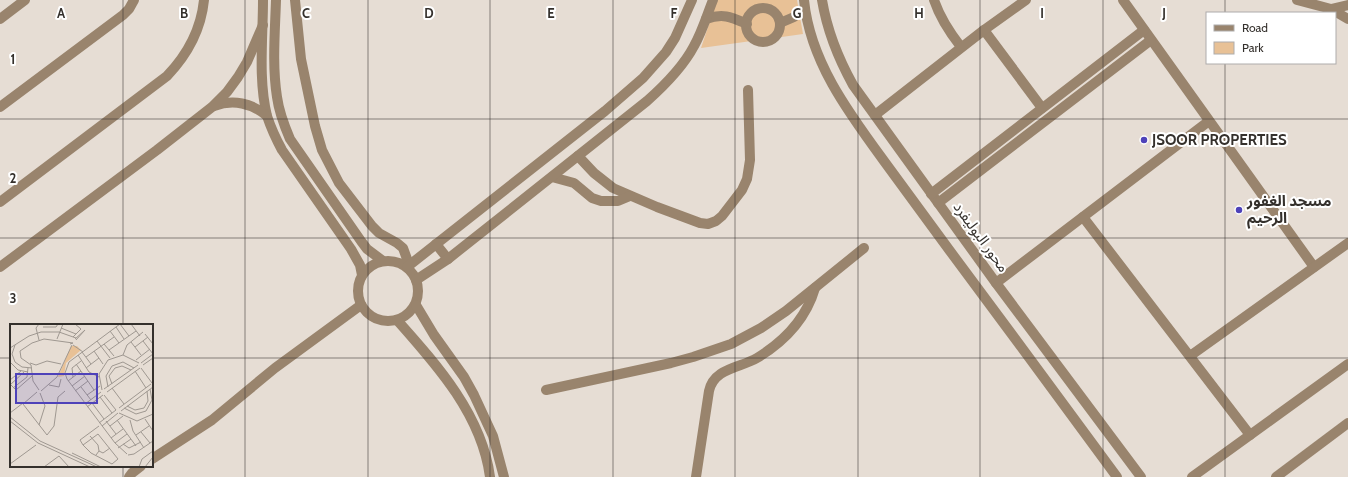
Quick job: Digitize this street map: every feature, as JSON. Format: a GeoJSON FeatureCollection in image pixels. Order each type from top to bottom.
{"type":"FeatureCollection","features":[{"type":"Feature","properties":{"kind":"street"},"geometry":{"type":"LineString","coordinates":[[0,19],[25,0]]}},
{"type":"Feature","properties":{"kind":"street"},"geometry":{"type":"LineString","coordinates":[[0,107],[123,16],[134,0]]}},
{"type":"Feature","properties":{"kind":"street"},"geometry":{"type":"LineString","coordinates":[[0,202],[167,76],[178,64],[194,38],[200,24],[204,0]]}},
{"type":"Feature","properties":{"kind":"street"},"geometry":{"type":"LineString","coordinates":[[263,0],[262,72],[267,116],[274,135],[282,150],[351,249],[358,261],[362,275]]}},
{"type":"Feature","properties":{"kind":"street"},"geometry":{"type":"LineString","coordinates":[[276,0],[274,76],[282,120],[290,139],[367,249],[383,261],[399,263],[406,267],[416,280],[418,296],[416,305],[411,312],[397,320],[386,322],[376,319],[367,313],[361,305],[358,295],[358,284],[362,275],[371,266],[383,261]]}},
{"type":"Feature","properties":{"kind":"street"},"geometry":{"type":"LineString","coordinates":[[295,0],[301,59],[315,126],[322,150],[339,183],[372,226],[379,233],[403,248],[407,259],[406,267]]}},
{"type":"Feature","properties":{"kind":"street"},"geometry":{"type":"LineString","coordinates":[[406,267],[605,111],[643,78],[666,52],[675,38],[684,21],[692,0]]}},
{"type":"Feature","properties":{"kind":"street"},"geometry":{"type":"LineString","coordinates":[[416,280],[448,259],[664,86],[688,57],[714,0],[727,16]]}},
{"type":"Feature","properties":{"kind":"street"},"geometry":{"type":"LineString","coordinates":[[804,0],[814,45],[827,74],[847,110],[1117,477]]}},
{"type":"Feature","properties":{"kind":"street","name":"محور البوليفرد"},"geometry":{"type":"LineString","coordinates":[[822,0],[828,26],[838,56],[854,85],[996,283],[1141,477]]}},
{"type":"Feature","properties":{"kind":"street"},"geometry":{"type":"LineString","coordinates":[[934,0],[936,8],[947,29],[961,47]]}},
{"type":"Feature","properties":{"kind":"street"},"geometry":{"type":"LineString","coordinates":[[875,115],[961,47],[1026,0]]}},
{"type":"Feature","properties":{"kind":"street"},"geometry":{"type":"LineString","coordinates":[[1123,0],[1314,268]]}},
{"type":"Feature","properties":{"kind":"street"},"geometry":{"type":"LineString","coordinates":[[1297,0],[1330,9],[1335,12]]}},
{"type":"Feature","properties":{"kind":"street"},"geometry":{"type":"LineString","coordinates":[[765,4],[775,13],[780,23],[780,28],[774,38],[764,42],[753,38],[749,34],[747,24],[751,14],[765,4]]}},
{"type":"Feature","properties":{"kind":"street"},"geometry":{"type":"LineString","coordinates":[[1330,9],[1348,5]]}},
{"type":"Feature","properties":{"kind":"street"},"geometry":{"type":"LineString","coordinates":[[1336,12],[1348,19]]}},
{"type":"Feature","properties":{"kind":"street"},"geometry":{"type":"LineString","coordinates":[[706,18],[727,16],[747,24]]}},
{"type":"Feature","properties":{"kind":"street"},"geometry":{"type":"LineString","coordinates":[[780,23],[794,17]]}},
{"type":"Feature","properties":{"kind":"street"},"geometry":{"type":"LineString","coordinates":[[0,267],[212,107],[238,78],[247,62],[263,25]]}},
{"type":"Feature","properties":{"kind":"street"},"geometry":{"type":"LineString","coordinates":[[984,30],[1042,108]]}},
{"type":"Feature","properties":{"kind":"street"},"geometry":{"type":"LineString","coordinates":[[931,194],[1144,30]]}},
{"type":"Feature","properties":{"kind":"street"},"geometry":{"type":"LineString","coordinates":[[938,203],[1151,40]]}},
{"type":"Feature","properties":{"kind":"street"},"geometry":{"type":"LineString","coordinates":[[578,156],[613,188],[700,224],[712,222],[722,216],[742,190],[749,173],[748,90]]}},
{"type":"Feature","properties":{"kind":"street"},"geometry":{"type":"LineString","coordinates":[[212,107],[226,103],[242,103],[255,108],[267,116]]}},
{"type":"Feature","properties":{"kind":"street"},"geometry":{"type":"LineString","coordinates":[[996,283],[1209,121]]}},
{"type":"Feature","properties":{"kind":"street"},"geometry":{"type":"LineString","coordinates":[[552,177],[574,183],[592,198],[601,201],[618,201],[630,196]]}},
{"type":"Feature","properties":{"kind":"street"},"geometry":{"type":"LineString","coordinates":[[1084,217],[1250,435]]}},
{"type":"Feature","properties":{"kind":"street"},"geometry":{"type":"LineString","coordinates":[[1190,356],[1348,243]]}},
{"type":"Feature","properties":{"kind":"street"},"geometry":{"type":"LineString","coordinates":[[436,244],[448,259]]}},
{"type":"Feature","properties":{"kind":"street"},"geometry":{"type":"LineString","coordinates":[[546,390],[670,363],[731,344],[773,320],[864,248]]}},
{"type":"Feature","properties":{"kind":"street"},"geometry":{"type":"LineString","coordinates":[[696,477],[709,391],[712,383],[721,373],[755,359],[787,335],[805,312],[815,287]]}},
{"type":"Feature","properties":{"kind":"street"},"geometry":{"type":"LineString","coordinates":[[153,458],[212,420],[269,372],[361,305]]}},
{"type":"Feature","properties":{"kind":"street"},"geometry":{"type":"LineString","coordinates":[[416,305],[434,335],[464,377],[474,395],[493,436],[504,477]]}},
{"type":"Feature","properties":{"kind":"street"},"geometry":{"type":"LineString","coordinates":[[397,320],[453,388],[481,442],[490,477]]}},
{"type":"Feature","properties":{"kind":"street"},"geometry":{"type":"LineString","coordinates":[[1192,477],[1348,364]]}},
{"type":"Feature","properties":{"kind":"street"},"geometry":{"type":"LineString","coordinates":[[1276,477],[1348,423]]}},
{"type":"Feature","properties":{"kind":"street"},"geometry":{"type":"LineString","coordinates":[[129,477],[140,467]]}},
{"type":"Feature","properties":{"kind":"green space"},"geometry":{"type":"Polygon","coordinates":[[[717,0],[797,0],[803,34],[701,48],[717,0]]]}},
{"type":"Feature","properties":{"kind":"place","name":"JSOOR PROPERTIES"},"geometry":{"type":"Point","coordinates":[1144,140]}},
{"type":"Feature","properties":{"kind":"place","name":"مسجد الغفور الرحيم"},"geometry":{"type":"Point","coordinates":[1239,210]}}]}
